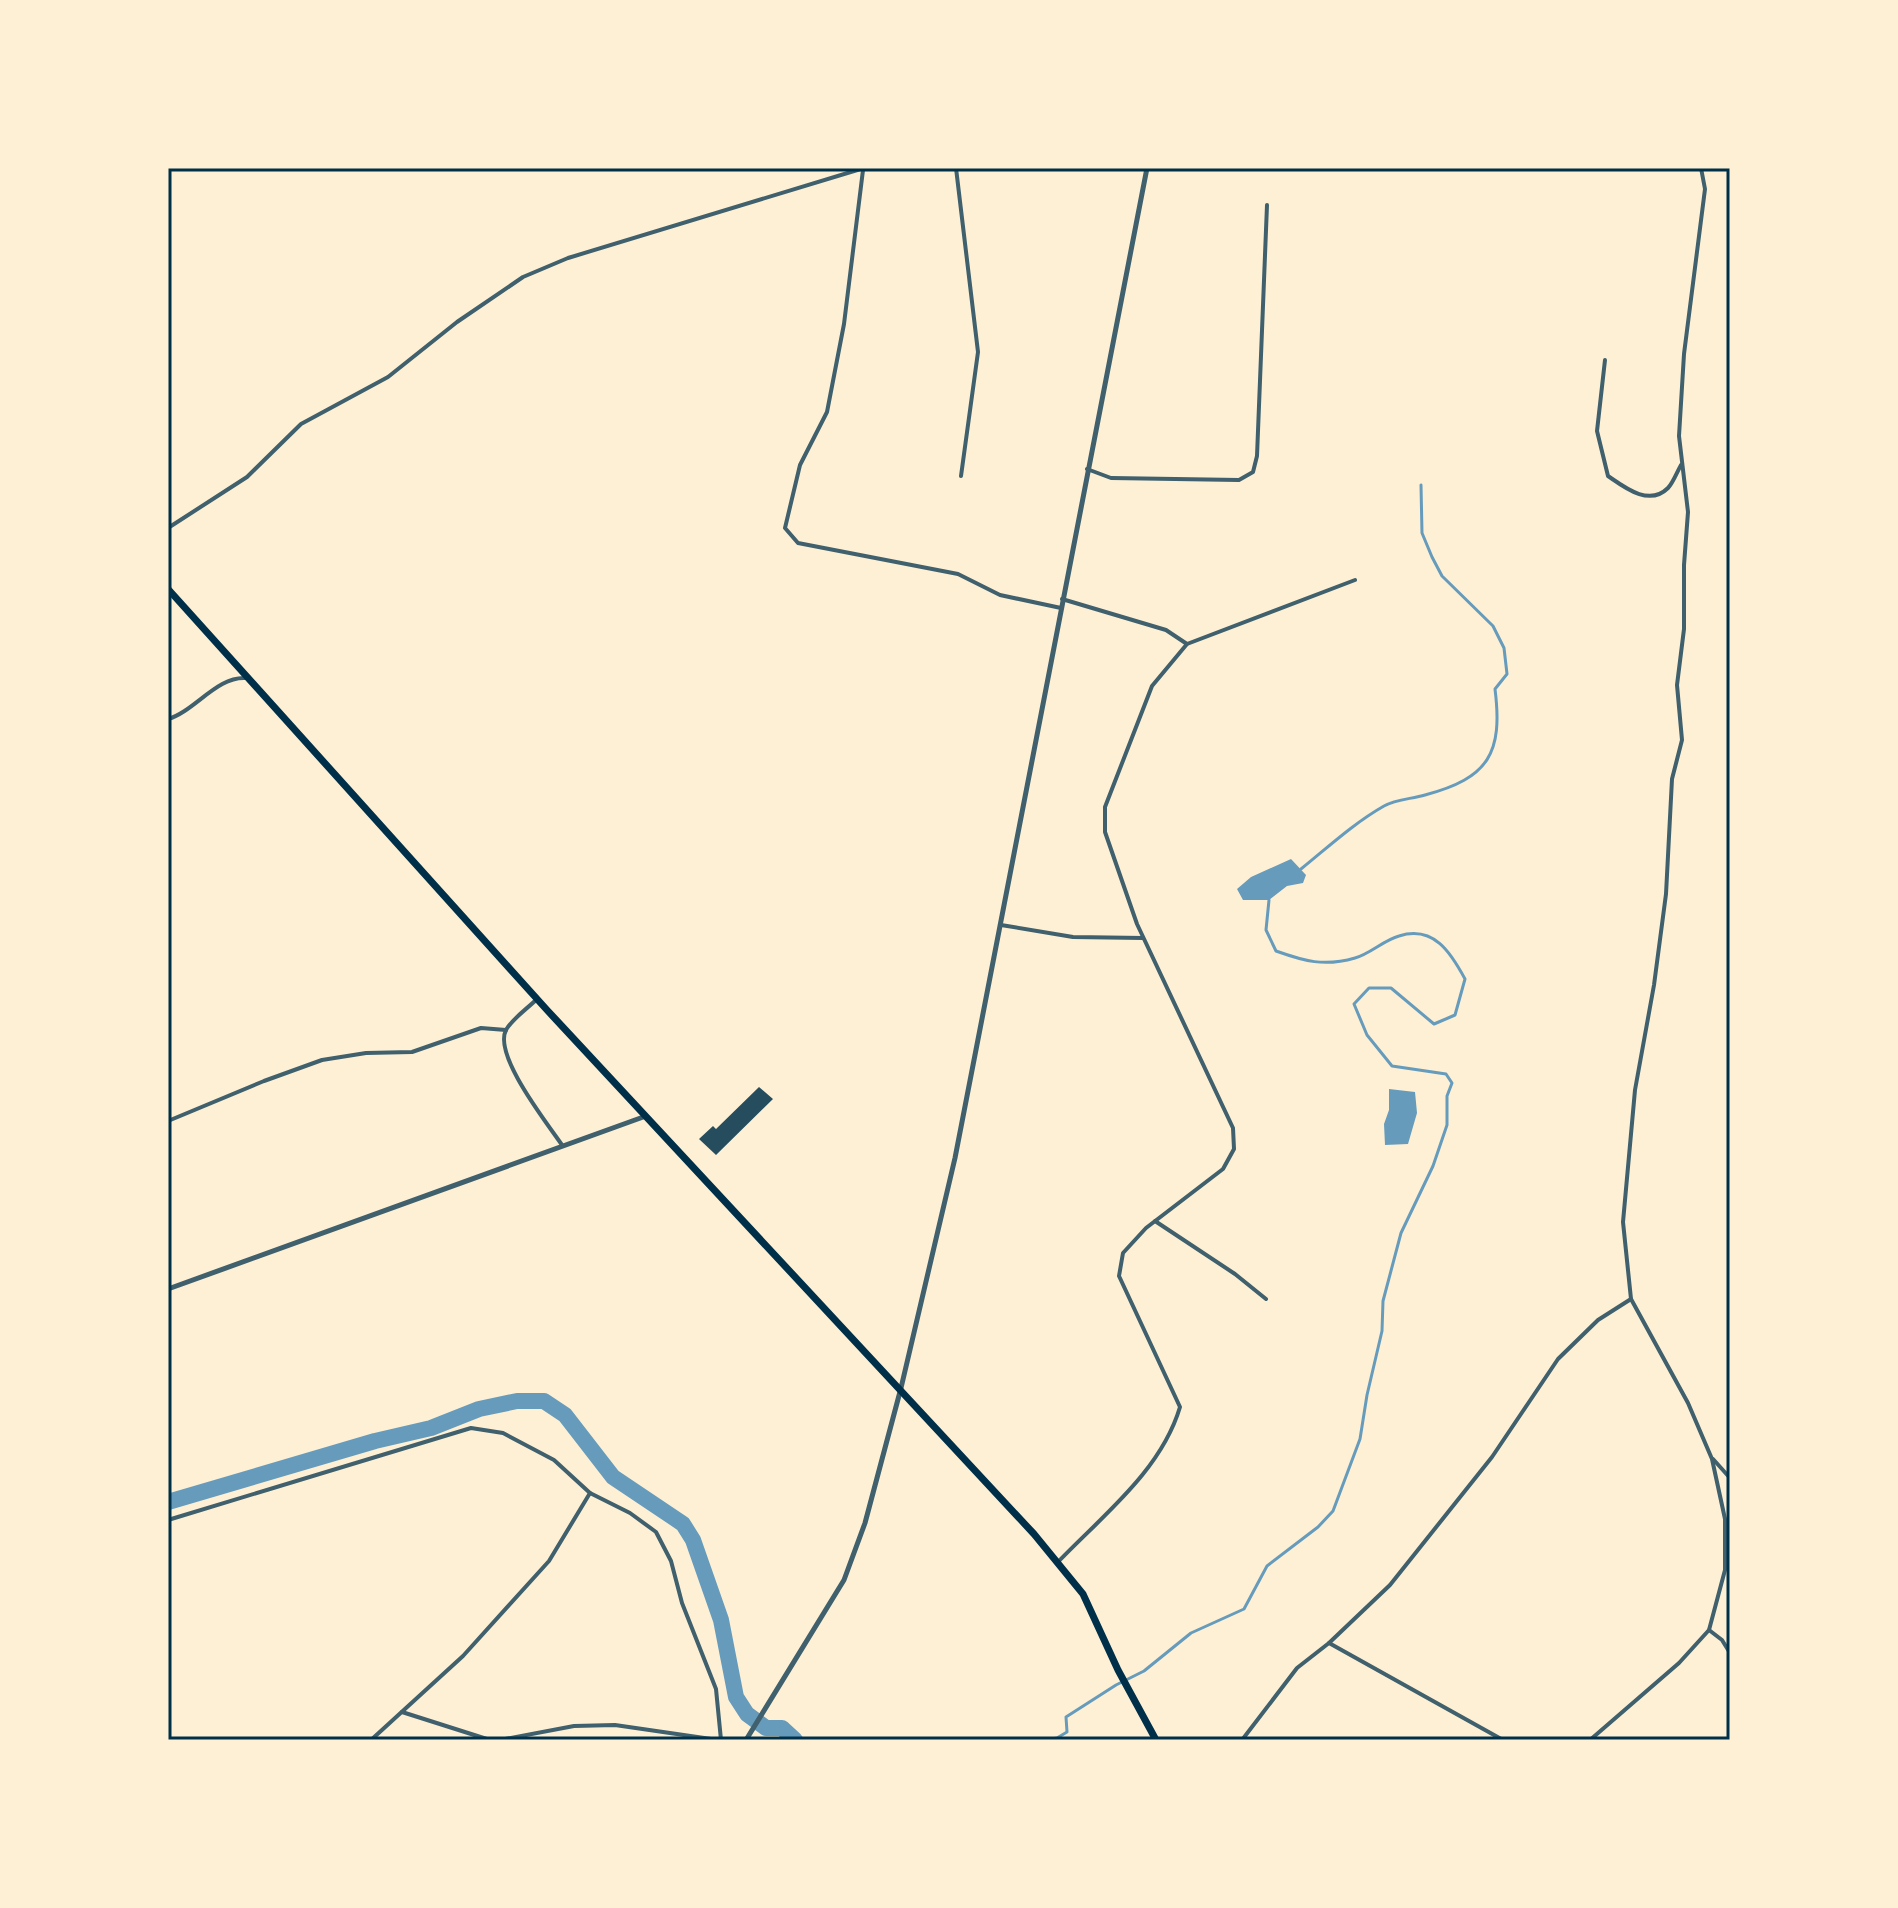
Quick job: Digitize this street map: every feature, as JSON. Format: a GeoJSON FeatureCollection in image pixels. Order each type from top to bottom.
{"type":"FeatureCollection","features":[{"type":"Feature","properties":{"kind":"main road"},"geometry":{"type":"LineString","coordinates":[[168,589],[537,999],[1034,1534],[1083,1594],[1118,1670],[1156,1740]]}},
{"type":"Feature","properties":{"kind":"street"},"geometry":{"type":"LineString","coordinates":[[168,528],[247,477],[301,424],[388,377],[457,322],[523,277],[598,248],[863,168],[844,324],[827,412],[800,465],[785,528],[798,543],[958,574],[1000,595],[1061,608]]}},
{"type":"Feature","properties":{"kind":"street"},"geometry":{"type":"LineString","coordinates":[[956,168],[978,352],[961,476]]}},
{"type":"Feature","properties":{"kind":"street"},"geometry":{"type":"LineString","coordinates":[[746,1740],[844,1580],[865,1523],[901,1388],[955,1158],[1147,168]]}},
{"type":"Feature","properties":{"kind":"street"},"geometry":{"type":"LineString","coordinates":[[1590,1740],[1679,1663],[1709,1630],[1725,1570],[1725,1519],[1712,1459],[1688,1403],[1631,1299],[1623,1222],[1635,1090],[1666,894],[1672,779],[1682,740],[1677,685],[1684,629],[1688,512],[1679,436],[1684,354],[1705,189],[1701,168]]}},
{"type":"Feature","properties":{"kind":"street"},"geometry":{"type":"LineString","coordinates":[[1087,469],[1111,478],[1239,480],[1253,472],[1257,456],[1267,205]]}},
{"type":"Feature","properties":{"kind":"street"},"geometry":{"type":"LineString","coordinates":[[1605,360],[1597,431],[1608,476],[1633,494],[1651,496],[1667,489],[1682,463]]}},
{"type":"Feature","properties":{"kind":"street"},"geometry":{"type":"LineString","coordinates":[[1057,1563],[1153,1463],[1173,1430],[1180,1407],[1119,1276],[1123,1253],[1155,1221],[1223,1169],[1234,1149],[1233,1128],[1143,938],[1105,832],[1105,807],[1152,686],[1187,644],[1355,580]]}},
{"type":"Feature","properties":{"kind":"street"},"geometry":{"type":"LineString","coordinates":[[1062,599],[1166,630],[1187,644]]}},
{"type":"Feature","properties":{"kind":"street"},"geometry":{"type":"LineString","coordinates":[[168,719],[183,715],[217,687],[241,677],[249,678]]}},
{"type":"Feature","properties":{"kind":"street"},"geometry":{"type":"LineString","coordinates":[[1001,925],[1073,937],[1143,938]]}},
{"type":"Feature","properties":{"kind":"street"},"geometry":{"type":"LineString","coordinates":[[537,999],[506,1030],[504,1049],[511,1068],[562,1145]]}},
{"type":"Feature","properties":{"kind":"street"},"geometry":{"type":"LineString","coordinates":[[168,1121],[322,1060],[366,1053],[412,1052],[481,1028],[506,1030]]}},
{"type":"Feature","properties":{"kind":"street"},"geometry":{"type":"LineString","coordinates":[[168,1289],[646,1116]]}},
{"type":"Feature","properties":{"kind":"street"},"geometry":{"type":"LineString","coordinates":[[1155,1221],[1235,1274],[1266,1299]]}},
{"type":"Feature","properties":{"kind":"street"},"geometry":{"type":"LineString","coordinates":[[1242,1740],[1297,1668],[1329,1643],[1399,1574],[1492,1457],[1558,1359],[1598,1320],[1631,1299]]}},
{"type":"Feature","properties":{"kind":"street"},"geometry":{"type":"LineString","coordinates":[[168,1520],[471,1428],[503,1433],[554,1460],[590,1493],[630,1513],[656,1532],[671,1561],[682,1603],[716,1689],[720,1740],[615,1725],[574,1726],[500,1740]]}},
{"type":"Feature","properties":{"kind":"street"},"geometry":{"type":"LineString","coordinates":[[1712,1459],[1730,1478]]}},
{"type":"Feature","properties":{"kind":"street"},"geometry":{"type":"LineString","coordinates":[[371,1740],[463,1656],[549,1561],[590,1493]]}},
{"type":"Feature","properties":{"kind":"street"},"geometry":{"type":"LineString","coordinates":[[1709,1630],[1722,1640],[1730,1653]]}},
{"type":"Feature","properties":{"kind":"street"},"geometry":{"type":"LineString","coordinates":[[1329,1643],[1503,1740]]}},
{"type":"Feature","properties":{"kind":"street"},"geometry":{"type":"LineString","coordinates":[[402,1712],[490,1740]]}},
{"type":"Feature","properties":{"kind":"water"},"geometry":{"type":"Polygon","coordinates":[[[1291,859],[1306,875],[1303,883],[1287,886],[1269,900],[1243,900],[1237,889],[1251,877],[1291,859]]]}},
{"type":"Feature","properties":{"kind":"water"},"geometry":{"type":"Polygon","coordinates":[[[1389,1089],[1415,1092],[1417,1113],[1408,1144],[1385,1145],[1384,1124],[1389,1110],[1389,1089]]]}},
{"type":"Feature","properties":{"kind":"building"},"geometry":{"type":"Polygon","coordinates":[[[759,1087],[773,1099],[716,1155],[699,1139],[713,1126],[716,1129],[759,1087]]]}},
{"type":"Feature","properties":{"kind":"waterway"},"geometry":{"type":"LineString","coordinates":[[1301,869],[1351,828],[1384,806],[1464,780],[1487,760],[1493,746],[1497,711],[1495,689],[1507,674],[1504,648],[1493,626],[1442,576],[1432,557],[1422,533],[1421,485]]}},
{"type":"Feature","properties":{"kind":"waterway"},"geometry":{"type":"LineString","coordinates":[[1047,1740],[1067,1732],[1066,1717],[1144,1671],[1191,1633],[1244,1609],[1267,1566],[1318,1527],[1333,1511],[1360,1439],[1382,1331],[1383,1301],[1401,1233],[1433,1166],[1447,1125],[1447,1096],[1452,1083],[1446,1074],[1392,1066],[1367,1035],[1354,1004],[1369,988],[1391,988],[1434,1024],[1455,1015],[1465,979],[1447,951],[1432,938],[1411,934],[1393,938],[1361,956],[1344,961],[1314,962],[1296,958],[1276,951],[1266,930],[1269,900]]}},
{"type":"Feature","properties":{"kind":"waterway"},"geometry":{"type":"LineString","coordinates":[[168,1502],[375,1441],[431,1428],[479,1409],[517,1401],[544,1401],[565,1415],[613,1477],[683,1524],[693,1540],[721,1620],[736,1697],[747,1714],[766,1728],[782,1728],[795,1740]]}}]}
